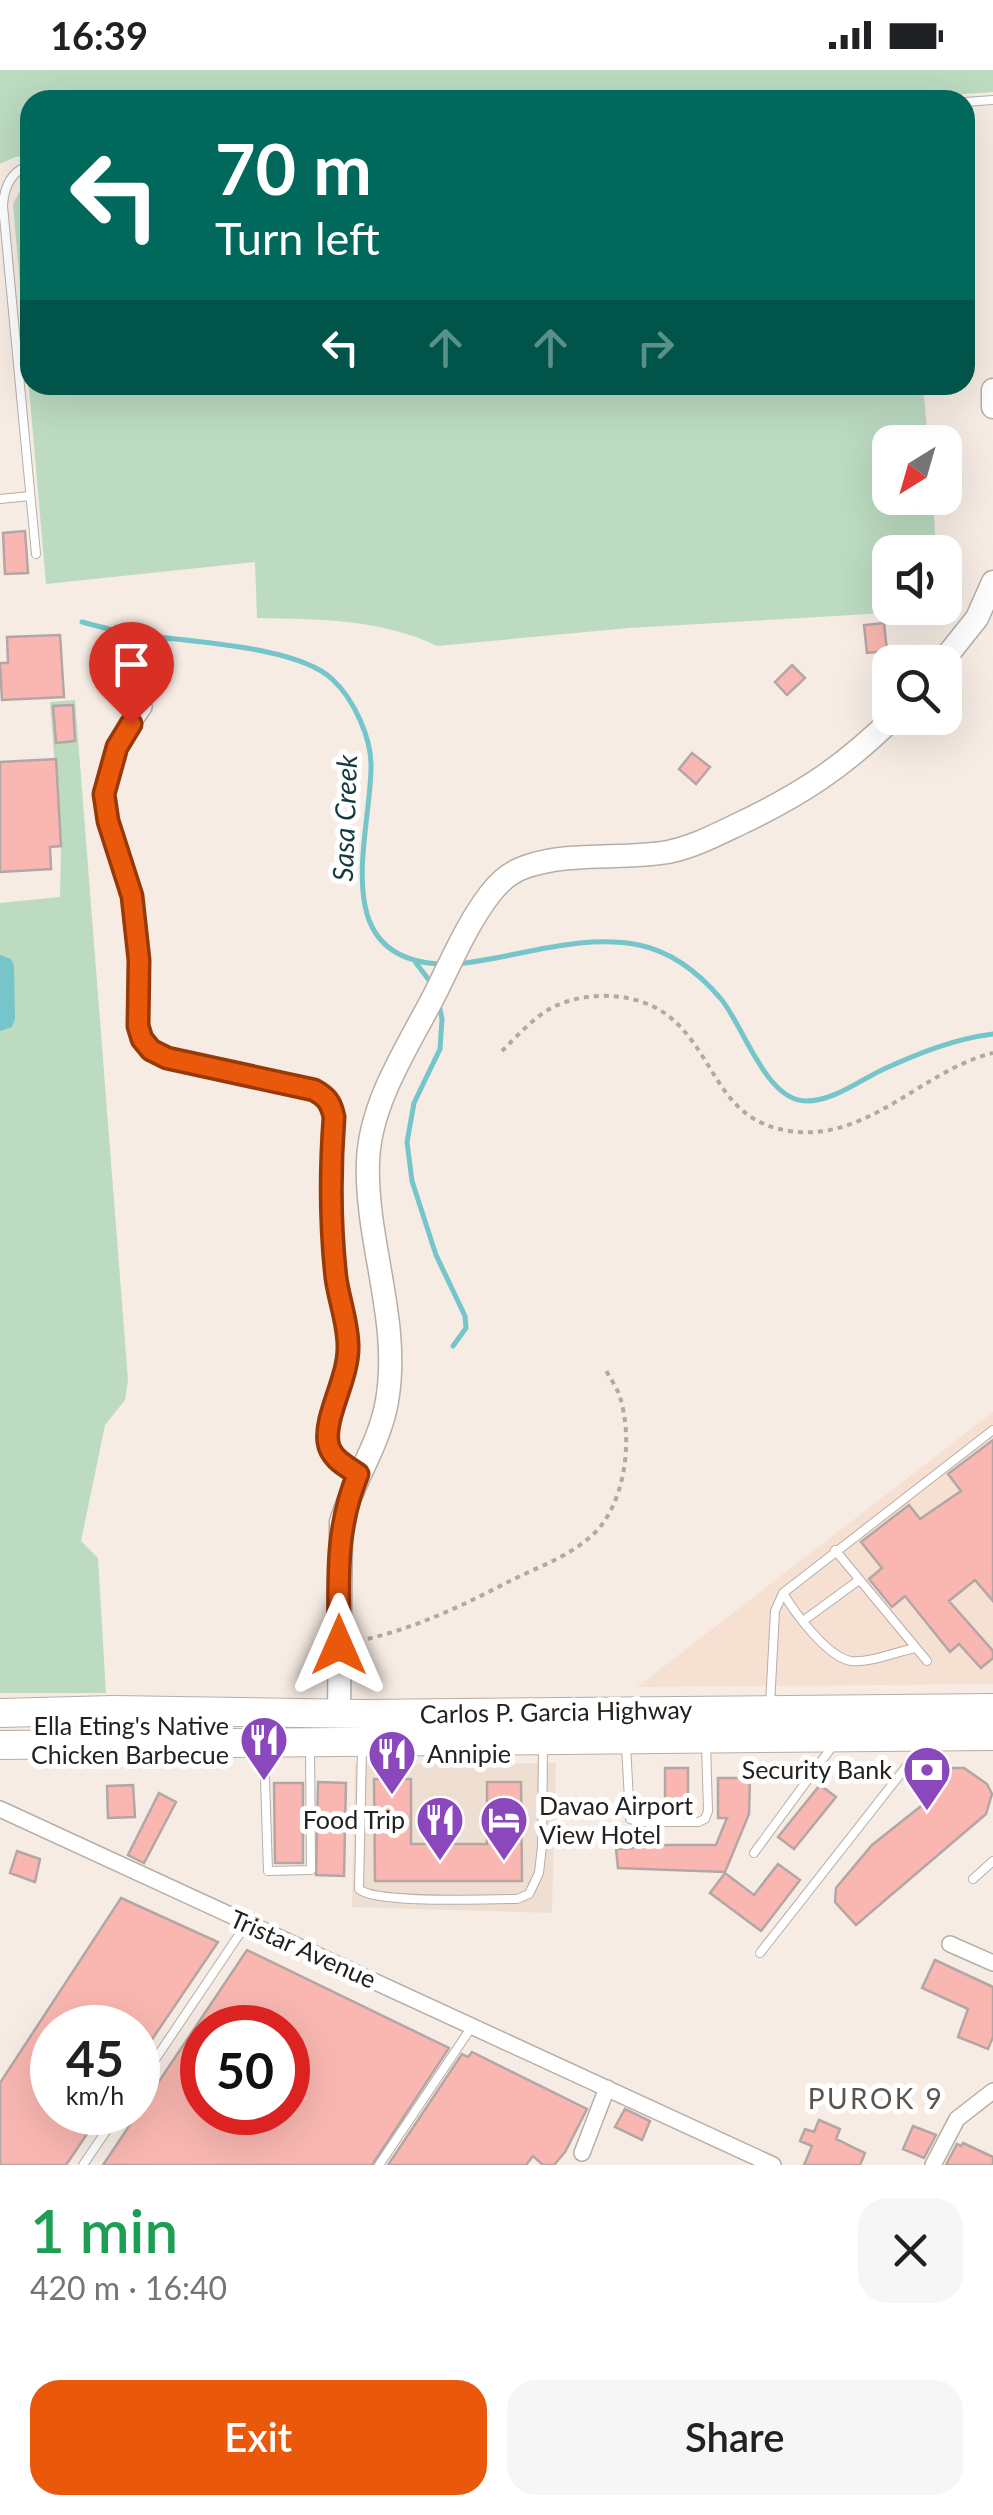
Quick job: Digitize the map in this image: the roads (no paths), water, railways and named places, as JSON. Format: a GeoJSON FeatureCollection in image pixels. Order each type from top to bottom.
{"type":"FeatureCollection","features":[{"type":"Feature","properties":{"kind":"highway","name":"Carlos P. Garcia Highway"},"geometry":{"type":"LineString","coordinates":[[0,1745],[310,1742],[354,1724],[454,1714],[993,1708]]}},
{"type":"Feature","properties":{"kind":"highway"},"geometry":{"type":"LineString","coordinates":[[113,1710],[114,1743]]}},
{"type":"Feature","properties":{"kind":"highway","name":"Carlos P. Garcia Highway"},"geometry":{"type":"LineString","coordinates":[[0,1712],[309,1714],[454,1742],[993,1736]]}},
{"type":"Feature","properties":{"kind":"highway"},"geometry":{"type":"LineString","coordinates":[[454,1714],[454,1742]]}},
{"type":"Feature","properties":{"kind":"main road"},"geometry":{"type":"LineString","coordinates":[[993,390],[993,407]]}},
{"type":"Feature","properties":{"kind":"main road"},"geometry":{"type":"LineString","coordinates":[[956,645],[977,618],[993,582]]}},
{"type":"Feature","properties":{"kind":"main road"},"geometry":{"type":"LineString","coordinates":[[354,1724],[339,1645],[340,1532],[348,1498],[380,1429],[387,1400],[388,1320],[372,1216],[368,1156],[374,1120],[462,940],[490,894],[515,871],[546,863],[668,852],[692,845],[825,778],[876,735]]}},
{"type":"Feature","properties":{"kind":"street"},"geometry":{"type":"LineString","coordinates":[[144,707],[117,747],[104,794],[108,821],[132,896],[139,960],[138,1026],[151,1050],[167,1058],[314,1090],[332,1105],[332,1234],[348,1344],[346,1370],[327,1437],[329,1449],[338,1460],[358,1474]]}},
{"type":"Feature","properties":{"kind":"street","name":"Tristar Avenue"},"geometry":{"type":"LineString","coordinates":[[0,1809],[773,2165]]}},
{"type":"Feature","properties":{"kind":"street"},"geometry":{"type":"LineString","coordinates":[[950,1944],[993,1963]]}},
{"type":"Feature","properties":{"kind":"street"},"geometry":{"type":"LineString","coordinates":[[567,2165],[588,2159],[608,2088]]}},
{"type":"Feature","properties":{"kind":"street"},"geometry":{"type":"LineString","coordinates":[[933,2165],[957,2119],[993,2092]]}},
{"type":"Feature","properties":{"kind":"lane"},"geometry":{"type":"LineString","coordinates":[[20,169],[10,180],[3,206],[20,389]]}},
{"type":"Feature","properties":{"kind":"lane"},"geometry":{"type":"LineString","coordinates":[[21,395],[36,554]]}},
{"type":"Feature","properties":{"kind":"lane"},"geometry":{"type":"LineString","coordinates":[[0,499],[30,496]]}},
{"type":"Feature","properties":{"kind":"lane"},"geometry":{"type":"LineString","coordinates":[[768,1739],[774,1611],[783,1593],[993,1430]]}},
{"type":"Feature","properties":{"kind":"lane"},"geometry":{"type":"LineString","coordinates":[[835,1550],[926,1661]]}},
{"type":"Feature","properties":{"kind":"lane"},"geometry":{"type":"LineString","coordinates":[[804,1622],[859,1580]]}},
{"type":"Feature","properties":{"kind":"lane"},"geometry":{"type":"LineString","coordinates":[[783,1593],[804,1622],[836,1654],[855,1662],[916,1648]]}},
{"type":"Feature","properties":{"kind":"lane"},"geometry":{"type":"LineString","coordinates":[[760,1953],[930,1737],[930,1708]]}},
{"type":"Feature","properties":{"kind":"lane"},"geometry":{"type":"LineString","coordinates":[[754,1853],[839,1738],[838,1709]]}},
{"type":"Feature","properties":{"kind":"lane"},"geometry":{"type":"LineString","coordinates":[[263,1712],[268,1871],[312,1870],[309,1714]]}},
{"type":"Feature","properties":{"kind":"lane"},"geometry":{"type":"LineString","coordinates":[[354,1724],[359,1890],[362,1894],[387,1898],[517,1900],[529,1894],[539,1873],[543,1742]]}},
{"type":"Feature","properties":{"kind":"lane"},"geometry":{"type":"LineString","coordinates":[[626,1740],[630,1818],[640,1822],[698,1822],[705,1819],[708,1811],[706,1740]]}},
{"type":"Feature","properties":{"kind":"lane"},"geometry":{"type":"LineString","coordinates":[[973,1879],[993,1860]]}},
{"type":"Feature","properties":{"kind":"lane"},"geometry":{"type":"LineString","coordinates":[[160,2052],[247,1923]]}},
{"type":"Feature","properties":{"kind":"lane"},"geometry":{"type":"LineString","coordinates":[[379,2165],[472,2026]]}},
{"type":"Feature","properties":{"kind":"lane"},"geometry":{"type":"LineString","coordinates":[[83,2165],[103,2135]]}},
{"type":"Feature","properties":{"kind":"water"},"geometry":{"type":"Polygon","coordinates":[[[0,955],[11,959],[14,966],[15,1019],[12,1027],[0,1031],[0,955]]]}},
{"type":"Feature","properties":{"kind":"waterway","name":"Sasa Creek"},"geometry":{"type":"LineString","coordinates":[[82,622],[127,633],[265,651],[315,667],[332,679],[354,708],[371,757],[363,860],[368,919],[382,941],[405,957],[441,964]]}},
{"type":"Feature","properties":{"kind":"waterway"},"geometry":{"type":"LineString","coordinates":[[457,964],[593,942],[639,945],[663,953],[694,972],[721,999],[767,1076],[779,1089],[806,1101],[837,1094],[937,1047],[993,1034]]}},
{"type":"Feature","properties":{"kind":"waterway"},"geometry":{"type":"LineString","coordinates":[[416,963],[432,984]]}},
{"type":"Feature","properties":{"kind":"waterway"},"geometry":{"type":"LineString","coordinates":[[439,1004],[440,1049],[414,1103],[407,1142],[412,1181],[436,1255],[465,1316],[466,1328],[453,1346]]}},
{"type":"Feature","properties":{"kind":"place","name":"Ella Eting's Native Chicken Barbecue"},"geometry":{"type":"Point","coordinates":[264,1782]}},
{"type":"Feature","properties":{"kind":"place","name":"Annipie"},"geometry":{"type":"Point","coordinates":[392,1796]}},
{"type":"Feature","properties":{"kind":"place","name":"Security Bank"},"geometry":{"type":"Point","coordinates":[927,1812]}},
{"type":"Feature","properties":{"kind":"place","name":"Food Trip"},"geometry":{"type":"Point","coordinates":[440,1862]}},
{"type":"Feature","properties":{"kind":"place","name":"Davao Airport View Hotel"},"geometry":{"type":"Point","coordinates":[504,1862]}},
{"type":"Feature","properties":{"kind":"district","name":"PUROK 9"},"geometry":{"type":"Point","coordinates":[876,2099]}}]}
